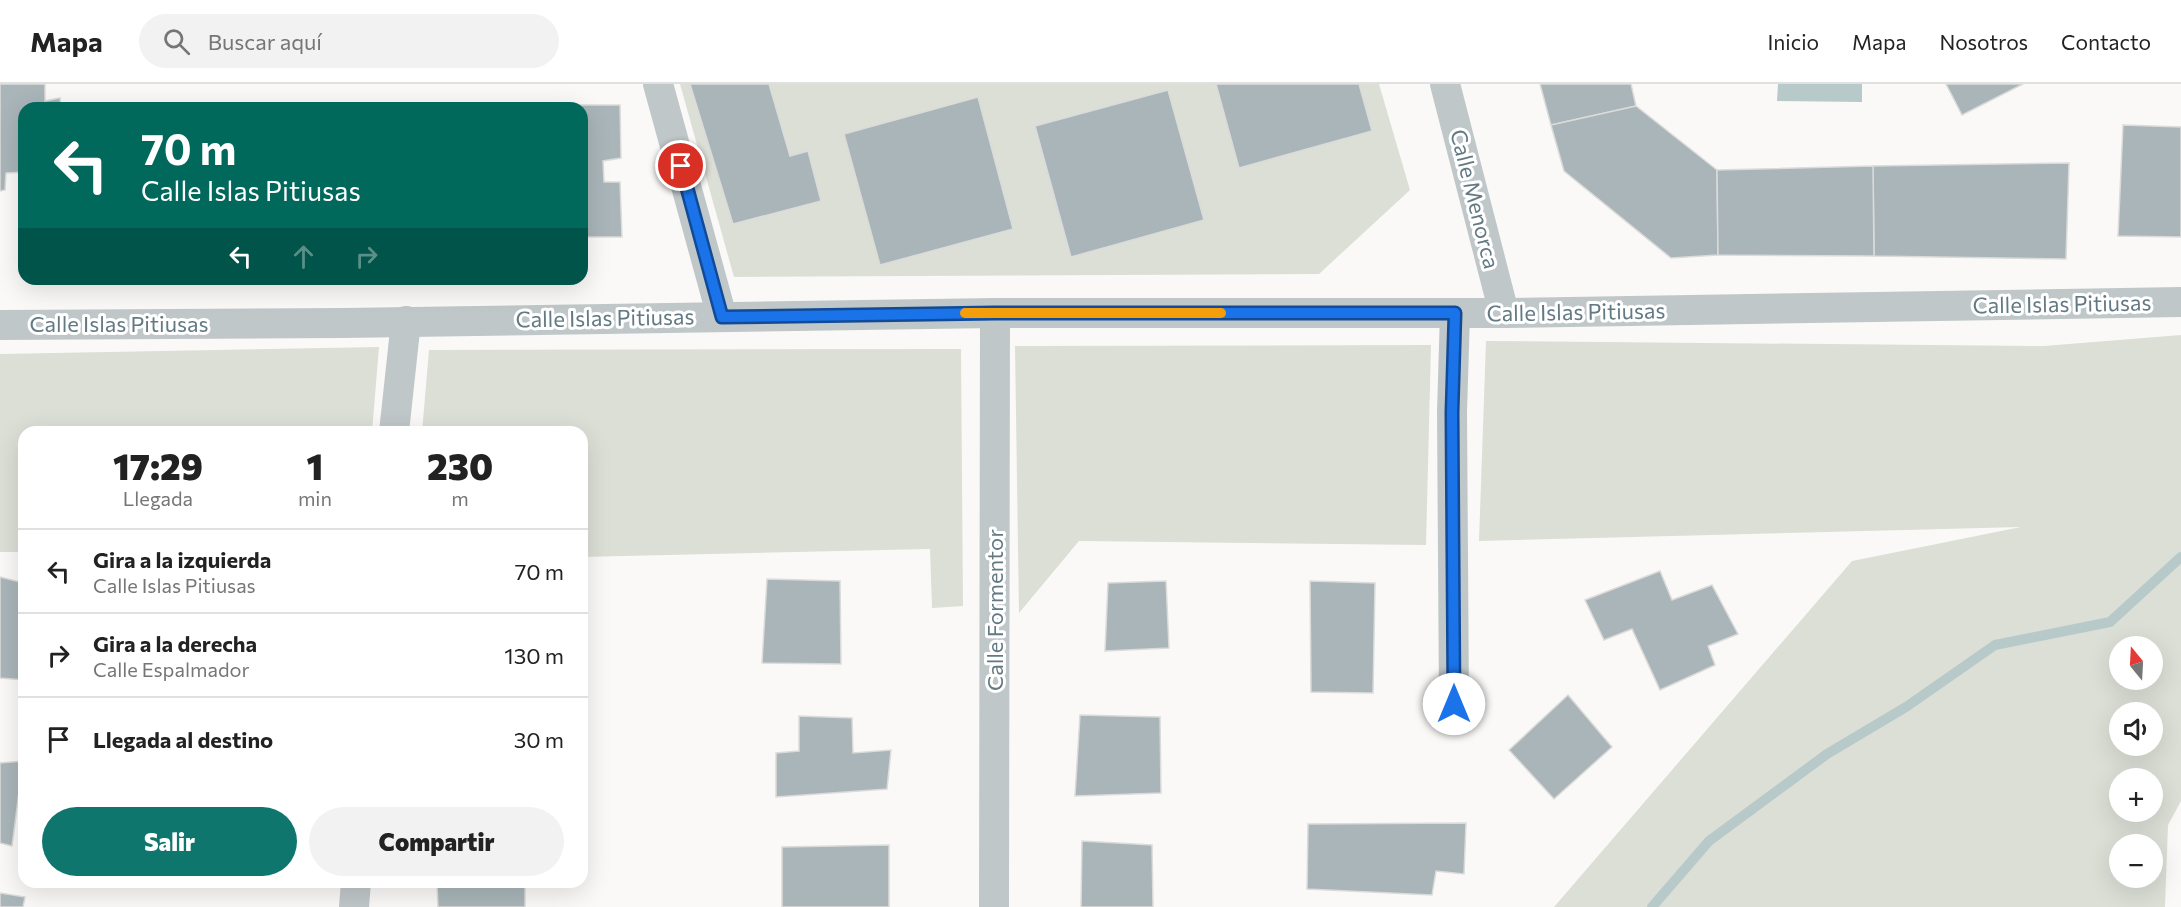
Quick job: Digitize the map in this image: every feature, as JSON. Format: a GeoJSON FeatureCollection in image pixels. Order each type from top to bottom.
{"type":"FeatureCollection","features":[{"type":"Feature","properties":{"kind":"street"},"geometry":{"type":"LineString","coordinates":[[658,84],[722,317]]}},
{"type":"Feature","properties":{"kind":"street","name":"Calle Menorca"},"geometry":{"type":"LineString","coordinates":[[1445,84],[1504,313]]}},
{"type":"Feature","properties":{"kind":"street","name":"Calle Islas Pitiusas"},"geometry":{"type":"LineString","coordinates":[[0,325],[344,323],[995,313],[1504,313],[2181,302]]}},
{"type":"Feature","properties":{"kind":"street","name":"Calle Formentor"},"geometry":{"type":"LineString","coordinates":[[994,907],[995,313]]}},
{"type":"Feature","properties":{"kind":"street"},"geometry":{"type":"LineString","coordinates":[[1454,704],[1452,412],[1455,313]]}},
{"type":"Feature","properties":{"kind":"street"},"geometry":{"type":"LineString","coordinates":[[395,426],[406,321]]}},
{"type":"Feature","properties":{"kind":"street"},"geometry":{"type":"LineString","coordinates":[[354,907],[356,888]]}},
{"type":"Feature","properties":{"kind":"shaded area"},"geometry":{"type":"Polygon","coordinates":[[[680,84],[1379,84],[1410,190],[1319,274],[734,277],[680,84]]]}},
{"type":"Feature","properties":{"kind":"shaded area"},"geometry":{"type":"Polygon","coordinates":[[[1778,84],[1862,84],[1862,102],[1777,101],[1778,84]]]}},
{"type":"Feature","properties":{"kind":"shaded area"},"geometry":{"type":"Polygon","coordinates":[[[2181,335],[2181,801],[2168,825],[2165,907],[1554,907],[1852,561],[2021,527],[1479,541],[1486,341],[2044,346],[2181,335]]]}},
{"type":"Feature","properties":{"kind":"shaded area"},"geometry":{"type":"Polygon","coordinates":[[[1431,345],[1426,545],[1079,541],[1019,613],[1015,346],[1431,345]]]}},
{"type":"Feature","properties":{"kind":"shaded area"},"geometry":{"type":"Polygon","coordinates":[[[379,347],[372,426],[18,426],[18,552],[0,552],[0,354],[379,347]]]}},
{"type":"Feature","properties":{"kind":"shaded area"},"geometry":{"type":"Polygon","coordinates":[[[961,349],[963,606],[932,608],[930,549],[588,557],[588,426],[423,426],[429,350],[961,349]]]}},
{"type":"Feature","properties":{"kind":"building"},"geometry":{"type":"Polygon","coordinates":[[[0,84],[45,84],[45,101],[60,98],[60,102],[18,102],[18,172],[6,173],[5,190],[0,191],[0,84]]]}},
{"type":"Feature","properties":{"kind":"building"},"geometry":{"type":"Polygon","coordinates":[[[690,84],[769,84],[790,156],[808,151],[821,201],[733,224],[690,84]]]}},
{"type":"Feature","properties":{"kind":"building"},"geometry":{"type":"Polygon","coordinates":[[[1216,84],[1359,84],[1372,131],[1239,168],[1216,84]]]}},
{"type":"Feature","properties":{"kind":"building"},"geometry":{"type":"Polygon","coordinates":[[[1540,84],[1631,84],[1636,106],[1551,125],[1540,84]]]}},
{"type":"Feature","properties":{"kind":"building"},"geometry":{"type":"Polygon","coordinates":[[[1946,84],[2023,84],[1962,115],[1946,84]]]}},
{"type":"Feature","properties":{"kind":"building"},"geometry":{"type":"Polygon","coordinates":[[[1168,90],[1204,220],[1071,257],[1035,126],[1168,90]]]}},
{"type":"Feature","properties":{"kind":"building"},"geometry":{"type":"Polygon","coordinates":[[[978,97],[1013,229],[880,265],[844,134],[978,97]]]}},
{"type":"Feature","properties":{"kind":"building"},"geometry":{"type":"Polygon","coordinates":[[[588,105],[620,105],[621,158],[603,161],[604,182],[620,182],[622,237],[588,237],[588,105]]]}},
{"type":"Feature","properties":{"kind":"building"},"geometry":{"type":"Polygon","coordinates":[[[1636,106],[1717,170],[1718,255],[1671,258],[1564,171],[1551,125],[1636,106]]]}},
{"type":"Feature","properties":{"kind":"building"},"geometry":{"type":"Polygon","coordinates":[[[2123,125],[2181,127],[2181,237],[2118,236],[2123,125]]]}},
{"type":"Feature","properties":{"kind":"building"},"geometry":{"type":"Polygon","coordinates":[[[2069,163],[2066,259],[1874,256],[1873,166],[2069,163]]]}},
{"type":"Feature","properties":{"kind":"building"},"geometry":{"type":"Polygon","coordinates":[[[1873,166],[1874,256],[1718,255],[1717,170],[1873,166]]]}},
{"type":"Feature","properties":{"kind":"building"},"geometry":{"type":"Polygon","coordinates":[[[1660,571],[1672,600],[1712,585],[1738,634],[1708,646],[1715,665],[1660,690],[1632,629],[1604,640],[1585,600],[1660,571]]]}},
{"type":"Feature","properties":{"kind":"building"},"geometry":{"type":"Polygon","coordinates":[[[0,577],[18,582],[18,680],[0,678],[0,577]]]}},
{"type":"Feature","properties":{"kind":"building"},"geometry":{"type":"Polygon","coordinates":[[[767,579],[840,581],[841,664],[762,663],[767,579]]]}},
{"type":"Feature","properties":{"kind":"building"},"geometry":{"type":"Polygon","coordinates":[[[1166,581],[1169,648],[1105,651],[1108,583],[1166,581]]]}},
{"type":"Feature","properties":{"kind":"building"},"geometry":{"type":"Polygon","coordinates":[[[1310,581],[1375,583],[1373,693],[1311,692],[1310,581]]]}},
{"type":"Feature","properties":{"kind":"building"},"geometry":{"type":"Polygon","coordinates":[[[1568,695],[1612,747],[1554,799],[1509,750],[1568,695]]]}},
{"type":"Feature","properties":{"kind":"building"},"geometry":{"type":"Polygon","coordinates":[[[1080,715],[1160,717],[1161,793],[1075,796],[1080,715]]]}},
{"type":"Feature","properties":{"kind":"building"},"geometry":{"type":"Polygon","coordinates":[[[799,716],[852,718],[853,753],[891,750],[887,789],[776,797],[776,753],[799,751],[799,716]]]}},
{"type":"Feature","properties":{"kind":"building"},"geometry":{"type":"Polygon","coordinates":[[[18,761],[18,800],[12,846],[0,843],[0,763],[18,761]]]}},
{"type":"Feature","properties":{"kind":"building"},"geometry":{"type":"Polygon","coordinates":[[[1466,823],[1464,874],[1436,871],[1432,895],[1307,889],[1308,824],[1466,823]]]}},
{"type":"Feature","properties":{"kind":"building"},"geometry":{"type":"Polygon","coordinates":[[[1082,841],[1152,845],[1153,907],[1081,907],[1082,841]]]}},
{"type":"Feature","properties":{"kind":"building"},"geometry":{"type":"Polygon","coordinates":[[[889,845],[889,907],[782,907],[782,847],[889,845]]]}},
{"type":"Feature","properties":{"kind":"building"},"geometry":{"type":"Polygon","coordinates":[[[437,888],[525,888],[525,907],[438,907],[437,888]]]}},
{"type":"Feature","properties":{"kind":"building"},"geometry":{"type":"Polygon","coordinates":[[[0,893],[25,897],[23,907],[0,907],[0,893]]]}},
{"type":"Feature","properties":{"kind":"waterway"},"geometry":{"type":"LineString","coordinates":[[1652,907],[1709,841],[1827,754],[1906,707],[1995,645],[2110,622],[2181,557]]}},
{"type":"Feature","properties":{"kind":"slow traffic"},"geometry":{"type":"LineString","coordinates":[[965,313],[1221,313]]}},
{"type":"Feature","properties":{"kind":"route"},"geometry":{"type":"LineString","coordinates":[[681,166],[722,317],[995,313],[1455,313],[1452,412],[1454,704]]}}]}
